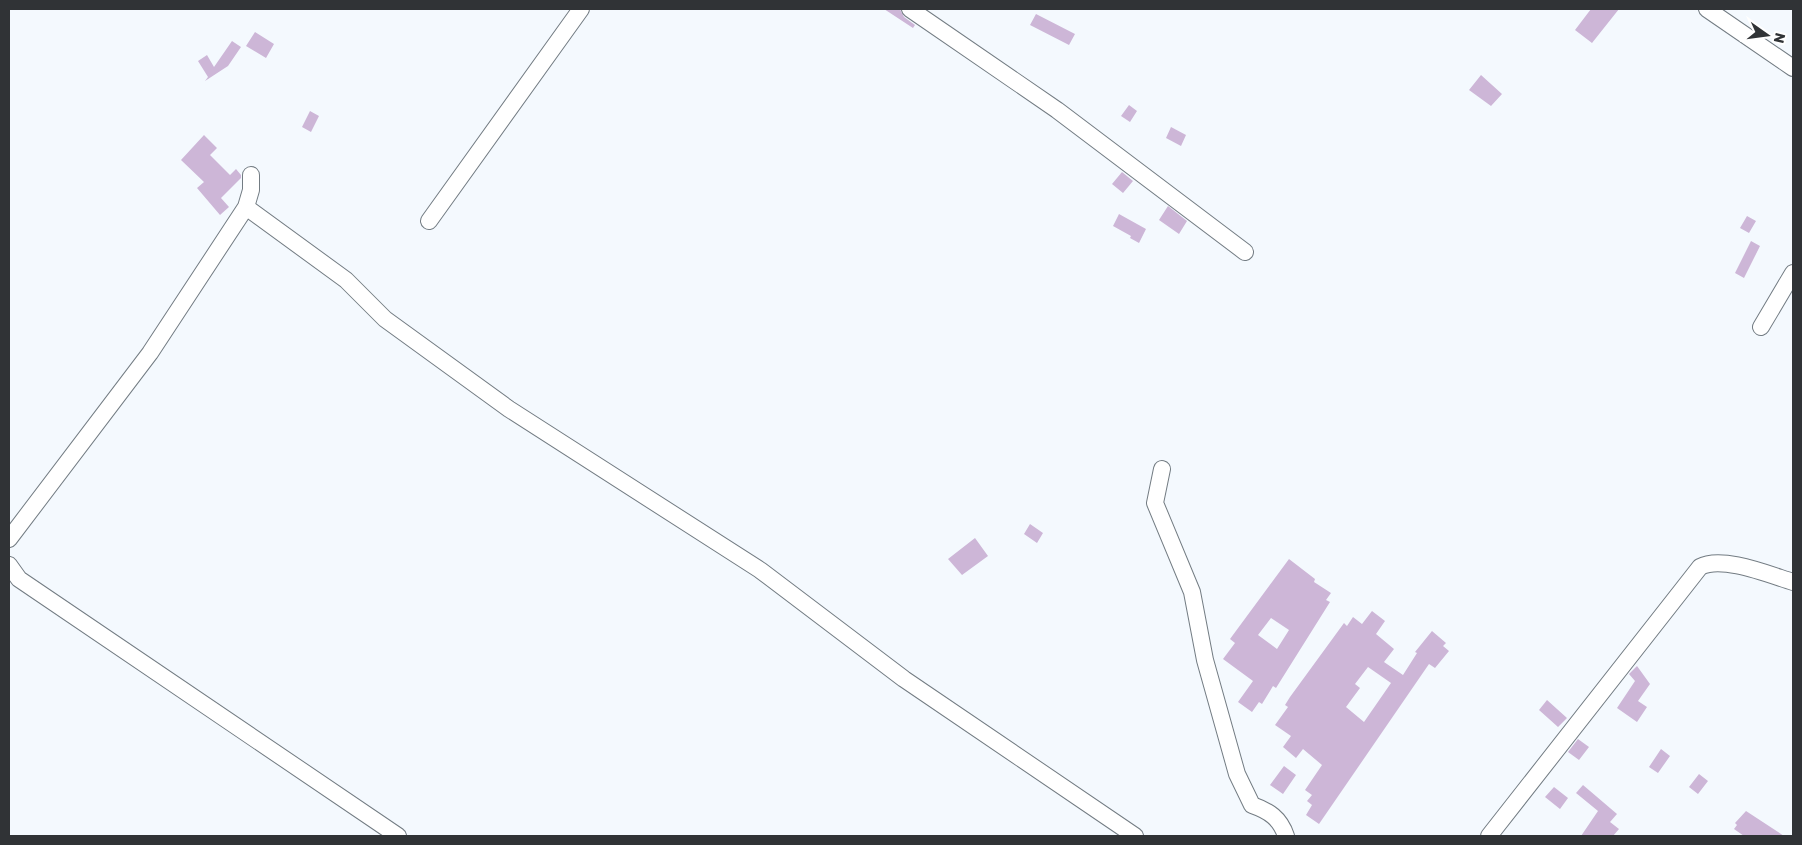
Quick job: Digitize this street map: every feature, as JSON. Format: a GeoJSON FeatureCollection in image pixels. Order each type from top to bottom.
{"type":"FeatureCollection","features":[{"type":"Feature","properties":{"kind":"street"},"geometry":{"type":"LineString","coordinates":[[429,222],[581,9]]}},
{"type":"Feature","properties":{"kind":"street"},"geometry":{"type":"LineString","coordinates":[[910,9],[1057,110],[1245,252]]}},
{"type":"Feature","properties":{"kind":"street"},"geometry":{"type":"LineString","coordinates":[[1707,9],[1793,68]]}},
{"type":"Feature","properties":{"kind":"street"},"geometry":{"type":"LineString","coordinates":[[9,540],[150,353],[246,207],[251,190],[251,175]]}},
{"type":"Feature","properties":{"kind":"street"},"geometry":{"type":"LineString","coordinates":[[246,207],[346,280],[385,319],[508,409],[760,570],[904,679],[1135,836]]}},
{"type":"Feature","properties":{"kind":"street"},"geometry":{"type":"LineString","coordinates":[[1761,327],[1793,273]]}},
{"type":"Feature","properties":{"kind":"street"},"geometry":{"type":"LineString","coordinates":[[1162,469],[1155,503],[1192,592],[1205,660],[1237,774],[1252,805],[1266,810],[1277,819],[1286,836]]}},
{"type":"Feature","properties":{"kind":"street"},"geometry":{"type":"LineString","coordinates":[[1489,836],[1700,568],[1707,564],[1728,564],[1793,582]]}},
{"type":"Feature","properties":{"kind":"street"},"geometry":{"type":"LineString","coordinates":[[9,565],[19,579],[398,836]]}},
{"type":"Feature","properties":{"kind":"building"},"geometry":{"type":"Polygon","coordinates":[[[884,9],[900,9],[904,17],[915,25],[913,28],[884,9]]]}},
{"type":"Feature","properties":{"kind":"building"},"geometry":{"type":"Polygon","coordinates":[[[1591,9],[1619,9],[1592,43],[1575,30],[1591,9]]]}},
{"type":"Feature","properties":{"kind":"building"},"geometry":{"type":"Polygon","coordinates":[[[1036,14],[1075,34],[1069,45],[1030,25],[1036,14]]]}},
{"type":"Feature","properties":{"kind":"building"},"geometry":{"type":"Polygon","coordinates":[[[255,32],[274,44],[266,58],[246,46],[255,32]]]}},
{"type":"Feature","properties":{"kind":"building"},"geometry":{"type":"Polygon","coordinates":[[[232,41],[241,47],[228,66],[205,81],[208,77],[198,61],[207,55],[214,67],[232,41]]]}},
{"type":"Feature","properties":{"kind":"building"},"geometry":{"type":"Polygon","coordinates":[[[1481,75],[1502,94],[1491,106],[1469,90],[1481,75]]]}},
{"type":"Feature","properties":{"kind":"building"},"geometry":{"type":"Polygon","coordinates":[[[1129,105],[1137,111],[1130,122],[1121,116],[1129,105]]]}},
{"type":"Feature","properties":{"kind":"building"},"geometry":{"type":"Polygon","coordinates":[[[310,111],[319,116],[311,132],[302,127],[310,111]]]}},
{"type":"Feature","properties":{"kind":"building"},"geometry":{"type":"Polygon","coordinates":[[[1171,127],[1186,135],[1181,146],[1166,138],[1171,127]]]}},
{"type":"Feature","properties":{"kind":"building"},"geometry":{"type":"Polygon","coordinates":[[[204,135],[217,148],[210,155],[230,175],[236,169],[241,175],[241,178],[221,198],[229,207],[220,215],[197,188],[204,182],[181,160],[204,135]]]}},
{"type":"Feature","properties":{"kind":"building"},"geometry":{"type":"Polygon","coordinates":[[[1122,172],[1133,181],[1123,193],[1112,184],[1122,172]]]}},
{"type":"Feature","properties":{"kind":"building"},"geometry":{"type":"Polygon","coordinates":[[[1168,206],[1187,221],[1179,234],[1159,220],[1168,206]]]}},
{"type":"Feature","properties":{"kind":"building"},"geometry":{"type":"Polygon","coordinates":[[[1119,214],[1146,229],[1139,243],[1113,226],[1119,214]]]}},
{"type":"Feature","properties":{"kind":"building"},"geometry":{"type":"Polygon","coordinates":[[[1747,216],[1756,221],[1749,233],[1740,228],[1747,216]]]}},
{"type":"Feature","properties":{"kind":"building"},"geometry":{"type":"Polygon","coordinates":[[[1751,241],[1760,246],[1744,278],[1735,273],[1751,241]]]}},
{"type":"Feature","properties":{"kind":"building"},"geometry":{"type":"Polygon","coordinates":[[[1030,524],[1043,533],[1037,543],[1024,534],[1030,524]]]}},
{"type":"Feature","properties":{"kind":"building"},"geometry":{"type":"Polygon","coordinates":[[[975,538],[988,556],[962,575],[948,559],[975,538]]]}},
{"type":"Feature","properties":{"kind":"building"},"geometry":{"type":"Polygon","coordinates":[[[1289,559],[1315,579],[1314,582],[1331,593],[1326,600],[1330,602],[1276,688],[1273,686],[1262,704],[1259,702],[1252,712],[1238,702],[1253,681],[1223,659],[1235,643],[1230,639],[1289,559]],[[1271,618],[1258,635],[1277,649],[1289,630],[1271,618]]]}},
{"type":"Feature","properties":{"kind":"building"},"geometry":{"type":"Polygon","coordinates":[[[1372,611],[1385,621],[1376,634],[1394,649],[1384,662],[1403,675],[1417,653],[1415,652],[1432,631],[1446,643],[1443,646],[1449,651],[1435,668],[1429,664],[1319,824],[1306,815],[1312,805],[1307,801],[1312,795],[1305,790],[1322,765],[1303,749],[1296,758],[1283,747],[1291,736],[1275,725],[1288,707],[1285,705],[1290,697],[1344,623],[1347,626],[1353,617],[1362,624],[1372,611]],[[1368,667],[1355,684],[1360,688],[1346,707],[1364,722],[1391,683],[1368,667]]]}},
{"type":"Feature","properties":{"kind":"building"},"geometry":{"type":"Polygon","coordinates":[[[1637,666],[1650,684],[1638,701],[1647,707],[1637,722],[1617,708],[1635,681],[1629,674],[1637,666]]]}},
{"type":"Feature","properties":{"kind":"building"},"geometry":{"type":"Polygon","coordinates":[[[1547,700],[1567,718],[1558,727],[1539,710],[1547,700]]]}},
{"type":"Feature","properties":{"kind":"building"},"geometry":{"type":"Polygon","coordinates":[[[1578,739],[1589,747],[1579,760],[1568,752],[1578,739]]]}},
{"type":"Feature","properties":{"kind":"building"},"geometry":{"type":"Polygon","coordinates":[[[1661,749],[1670,756],[1658,773],[1649,767],[1661,749]]]}},
{"type":"Feature","properties":{"kind":"building"},"geometry":{"type":"Polygon","coordinates":[[[1284,766],[1296,775],[1283,794],[1270,785],[1284,766]]]}},
{"type":"Feature","properties":{"kind":"building"},"geometry":{"type":"Polygon","coordinates":[[[1699,774],[1708,781],[1698,794],[1689,787],[1699,774]]]}},
{"type":"Feature","properties":{"kind":"building"},"geometry":{"type":"Polygon","coordinates":[[[1583,785],[1617,814],[1610,822],[1619,829],[1613,836],[1581,836],[1598,811],[1576,793],[1583,785]]]}},
{"type":"Feature","properties":{"kind":"building"},"geometry":{"type":"Polygon","coordinates":[[[1554,787],[1568,798],[1560,809],[1545,797],[1554,787]]]}},
{"type":"Feature","properties":{"kind":"building"},"geometry":{"type":"Polygon","coordinates":[[[1746,811],[1784,836],[1744,836],[1734,829],[1737,825],[1735,823],[1746,811]]]}}]}
